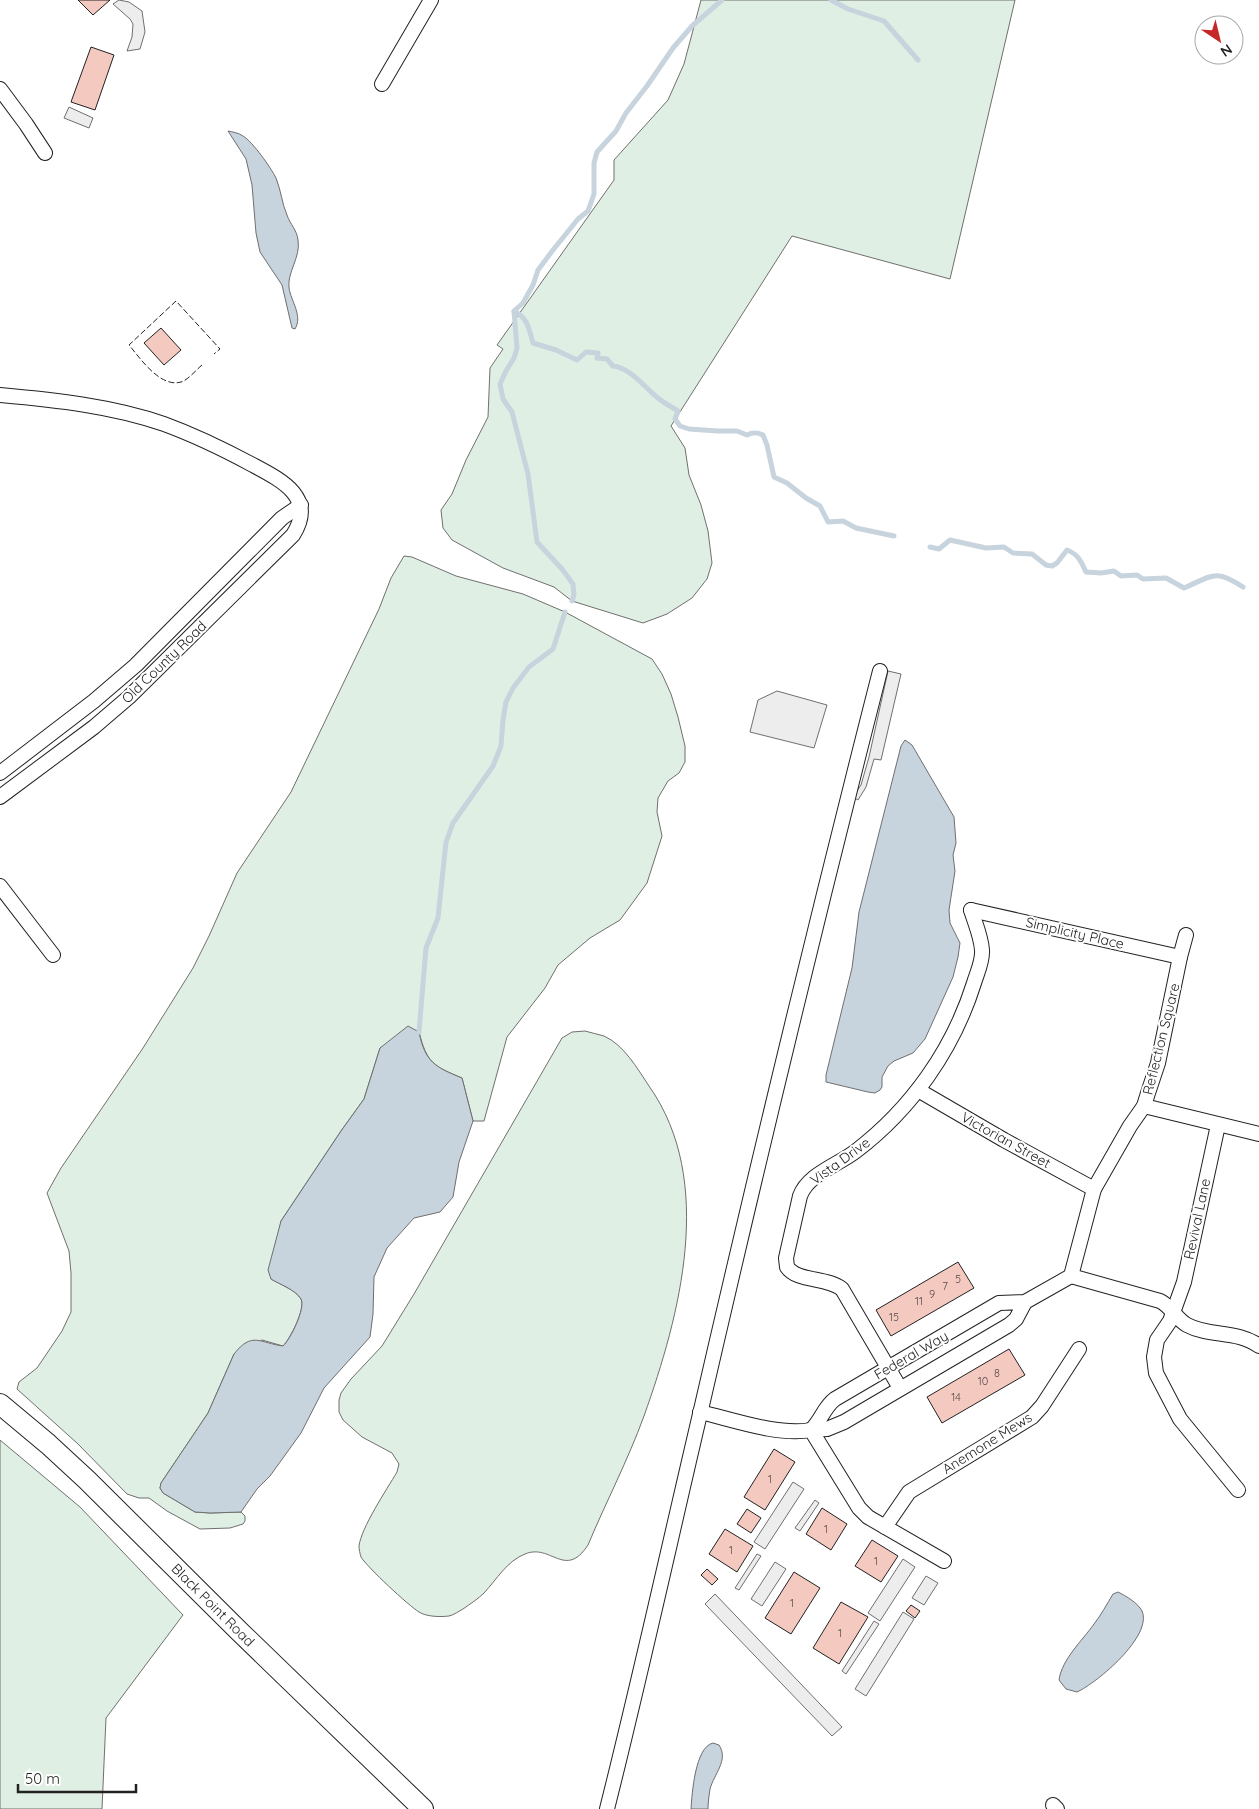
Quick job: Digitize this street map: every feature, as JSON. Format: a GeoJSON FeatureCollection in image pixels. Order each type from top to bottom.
{"type":"FeatureCollection","features":[{"type":"Feature","properties":{"kind":"main road","name":"Black Point Road"},"geometry":{"type":"LineString","coordinates":[[0,1404],[87,1480],[239,1631],[424,1809]]}},
{"type":"Feature","properties":{"kind":"street"},"geometry":{"type":"LineString","coordinates":[[382,84],[430,0]]}},
{"type":"Feature","properties":{"kind":"street"},"geometry":{"type":"LineString","coordinates":[[0,89],[45,153]]}},
{"type":"Feature","properties":{"kind":"street"},"geometry":{"type":"LineString","coordinates":[[0,395],[84,405],[162,424],[226,451],[272,476],[298,497],[301,506]]}},
{"type":"Feature","properties":{"kind":"street","name":"Old County Road"},"geometry":{"type":"LineString","coordinates":[[0,773],[94,701],[136,665],[282,518],[301,506]]}},
{"type":"Feature","properties":{"kind":"street","name":"Old County Road"},"geometry":{"type":"LineString","coordinates":[[0,797],[94,727],[129,697],[293,535],[299,526],[301,506]]}},
{"type":"Feature","properties":{"kind":"street"},"geometry":{"type":"LineString","coordinates":[[607,1809],[638,1685],[700,1412],[841,820],[880,671]]}},
{"type":"Feature","properties":{"kind":"street"},"geometry":{"type":"LineString","coordinates":[[0,886],[53,955]]}},
{"type":"Feature","properties":{"kind":"street","name":"Simplicity Place"},"geometry":{"type":"LineString","coordinates":[[971,910],[1180,957]]}},
{"type":"Feature","properties":{"kind":"street","name":"Vista Drive"},"geometry":{"type":"LineString","coordinates":[[900,1388],[842,1289],[831,1282],[792,1273],[786,1268],[786,1258],[800,1196],[805,1186],[814,1178],[855,1152],[886,1125],[918,1090],[937,1063],[956,1028],[972,990],[981,962],[982,951],[971,910]]}},
{"type":"Feature","properties":{"kind":"street","name":"Reflection Square"},"geometry":{"type":"LineString","coordinates":[[1071,1276],[1094,1189],[1130,1126],[1144,1106],[1158,1063],[1186,935]]}},
{"type":"Feature","properties":{"kind":"street","name":"Victorian Street"},"geometry":{"type":"LineString","coordinates":[[918,1090],[1094,1189]]}},
{"type":"Feature","properties":{"kind":"street"},"geometry":{"type":"LineString","coordinates":[[1144,1106],[1259,1134]]}},
{"type":"Feature","properties":{"kind":"street","name":"Revival Lane"},"geometry":{"type":"LineString","coordinates":[[1218,1125],[1184,1282],[1170,1321],[1160,1334],[1155,1345],[1154,1356],[1156,1373],[1180,1419],[1238,1490]]}},
{"type":"Feature","properties":{"kind":"street"},"geometry":{"type":"LineString","coordinates":[[1071,1276],[1160,1301],[1181,1320],[1192,1327],[1245,1338],[1258,1343]]}},
{"type":"Feature","properties":{"kind":"street","name":"Federal Way"},"geometry":{"type":"LineString","coordinates":[[811,1430],[818,1424],[823,1411],[830,1403],[888,1368],[999,1303],[1025,1302],[1071,1276]]}},
{"type":"Feature","properties":{"kind":"street","name":"Federal Way"},"geometry":{"type":"LineString","coordinates":[[700,1412],[771,1429],[797,1433],[827,1429],[844,1422],[1009,1325],[1016,1318],[1025,1302]]}},
{"type":"Feature","properties":{"kind":"street","name":"Anemone Mews"},"geometry":{"type":"LineString","coordinates":[[885,1526],[909,1492],[1032,1417],[1042,1406],[1079,1349]]}},
{"type":"Feature","properties":{"kind":"street"},"geometry":{"type":"LineString","coordinates":[[811,1430],[859,1508],[868,1517],[944,1561]]}},
{"type":"Feature","properties":{"kind":"green space"},"geometry":{"type":"Polygon","coordinates":[[[701,0],[1015,0],[950,279],[792,236],[671,426],[685,448],[689,475],[701,505],[708,531],[712,563],[707,579],[692,598],[667,614],[643,623],[572,601],[554,587],[503,568],[452,540],[443,528],[441,510],[452,494],[466,460],[488,417],[490,368],[503,349],[497,345],[614,180],[614,160],[668,100],[684,64],[701,0]]]}},
{"type":"Feature","properties":{"kind":"green space"},"geometry":{"type":"Polygon","coordinates":[[[404,556],[412,557],[456,576],[523,594],[565,612],[652,659],[662,674],[671,694],[685,746],[685,762],[679,773],[668,781],[658,798],[657,812],[662,836],[647,883],[620,920],[590,938],[558,965],[545,988],[507,1037],[484,1121],[473,1121],[462,1078],[444,1070],[428,1057],[419,1032],[380,1048],[364,1099],[281,1221],[271,1279],[291,1290],[301,1299],[301,1309],[293,1330],[283,1346],[262,1340],[234,1354],[208,1413],[161,1483],[160,1488],[163,1493],[195,1512],[241,1512],[245,1516],[243,1524],[230,1528],[200,1529],[167,1511],[149,1498],[139,1498],[127,1494],[78,1444],[17,1389],[19,1382],[37,1368],[62,1331],[71,1312],[69,1251],[47,1193],[61,1168],[143,1048],[193,968],[237,873],[291,792],[379,609],[391,578],[404,556]]]}},
{"type":"Feature","properties":{"kind":"green space"},"geometry":{"type":"Polygon","coordinates":[[[585,1031],[611,1040],[624,1051],[635,1065],[669,1123],[682,1163],[686,1206],[685,1249],[679,1292],[669,1335],[638,1432],[588,1545],[580,1555],[572,1560],[565,1560],[543,1553],[525,1554],[513,1561],[477,1599],[455,1614],[449,1616],[426,1615],[419,1612],[398,1595],[361,1557],[359,1546],[364,1529],[397,1472],[399,1464],[392,1453],[362,1437],[343,1420],[339,1412],[339,1400],[341,1393],[351,1379],[382,1346],[562,1038],[572,1032],[585,1031]]]}},
{"type":"Feature","properties":{"kind":"green space"},"geometry":{"type":"Polygon","coordinates":[[[0,1440],[80,1507],[183,1615],[106,1718],[102,1809],[0,1809],[0,1440]]]}},
{"type":"Feature","properties":{"kind":"shaded area"},"geometry":{"type":"Polygon","coordinates":[[[119,0],[129,2],[142,11],[145,32],[140,49],[127,51],[132,37],[133,24],[113,4],[119,0]]]}},
{"type":"Feature","properties":{"kind":"shaded area"},"geometry":{"type":"Polygon","coordinates":[[[69,107],[93,118],[89,128],[64,118],[69,107]]]}},
{"type":"Feature","properties":{"kind":"shaded area"},"geometry":{"type":"Polygon","coordinates":[[[228,131],[240,134],[247,139],[257,149],[270,168],[278,183],[288,218],[296,233],[298,252],[289,282],[290,293],[298,319],[295,329],[292,328],[282,285],[260,252],[256,233],[252,185],[246,159],[228,131]]]}},
{"type":"Feature","properties":{"kind":"shaded area"},"geometry":{"type":"Polygon","coordinates":[[[888,671],[901,674],[881,760],[874,759],[866,787],[858,800],[853,797],[861,785],[869,757],[888,671]]]}},
{"type":"Feature","properties":{"kind":"shaded area"},"geometry":{"type":"Polygon","coordinates":[[[777,691],[827,705],[814,748],[750,732],[758,700],[777,691]]]}},
{"type":"Feature","properties":{"kind":"shaded area"},"geometry":{"type":"Polygon","coordinates":[[[905,740],[912,745],[954,817],[956,843],[953,855],[955,871],[949,910],[950,923],[960,943],[953,977],[925,1039],[913,1053],[894,1061],[888,1066],[882,1077],[882,1087],[875,1093],[826,1082],[826,1075],[852,968],[859,912],[901,746],[905,740]]]}},
{"type":"Feature","properties":{"kind":"shaded area"},"geometry":{"type":"Polygon","coordinates":[[[408,1026],[419,1032],[424,1050],[438,1067],[462,1078],[473,1121],[459,1162],[453,1197],[440,1212],[414,1218],[387,1248],[374,1277],[370,1337],[324,1388],[301,1433],[241,1512],[195,1512],[163,1493],[160,1488],[161,1483],[208,1413],[234,1354],[240,1347],[257,1340],[283,1346],[293,1331],[301,1309],[301,1299],[291,1290],[271,1279],[268,1270],[281,1221],[364,1099],[380,1048],[408,1026]]]}},
{"type":"Feature","properties":{"kind":"shaded area"},"geometry":{"type":"Polygon","coordinates":[[[793,1482],[804,1489],[765,1549],[754,1542],[793,1482]]]}},
{"type":"Feature","properties":{"kind":"shaded area"},"geometry":{"type":"Polygon","coordinates":[[[815,1500],[819,1503],[800,1531],[795,1528],[815,1500]]]}},
{"type":"Feature","properties":{"kind":"shaded area"},"geometry":{"type":"Polygon","coordinates":[[[757,1554],[761,1556],[739,1590],[735,1588],[757,1554]]]}},
{"type":"Feature","properties":{"kind":"shaded area"},"geometry":{"type":"Polygon","coordinates":[[[903,1559],[915,1567],[880,1621],[868,1613],[903,1559]]]}},
{"type":"Feature","properties":{"kind":"shaded area"},"geometry":{"type":"Polygon","coordinates":[[[775,1562],[786,1569],[762,1606],[751,1599],[775,1562]]]}},
{"type":"Feature","properties":{"kind":"shaded area"},"geometry":{"type":"Polygon","coordinates":[[[926,1576],[938,1583],[924,1605],[912,1598],[926,1576]]]}},
{"type":"Feature","properties":{"kind":"shaded area"},"geometry":{"type":"Polygon","coordinates":[[[1118,1592],[1135,1603],[1142,1611],[1143,1621],[1139,1633],[1121,1658],[1097,1679],[1077,1692],[1066,1689],[1059,1680],[1064,1665],[1073,1650],[1097,1621],[1113,1594],[1118,1592]]]}},
{"type":"Feature","properties":{"kind":"shaded area"},"geometry":{"type":"Polygon","coordinates":[[[715,1594],[842,1727],[832,1736],[705,1604],[715,1594]]]}},
{"type":"Feature","properties":{"kind":"shaded area"},"geometry":{"type":"Polygon","coordinates":[[[903,1612],[914,1619],[866,1696],[855,1689],[903,1612]]]}},
{"type":"Feature","properties":{"kind":"shaded area"},"geometry":{"type":"Polygon","coordinates":[[[874,1621],[879,1624],[846,1674],[842,1671],[874,1621]]]}},
{"type":"Feature","properties":{"kind":"shaded area"},"geometry":{"type":"Polygon","coordinates":[[[713,1743],[719,1745],[722,1751],[722,1762],[710,1789],[708,1809],[691,1809],[698,1762],[707,1746],[713,1743]]]}},
{"type":"Feature","properties":{"kind":"building"},"geometry":{"type":"Polygon","coordinates":[[[78,0],[110,0],[93,15],[78,0]]]}},
{"type":"Feature","properties":{"kind":"building"},"geometry":{"type":"Polygon","coordinates":[[[91,47],[114,55],[95,110],[71,102],[91,47]]]}},
{"type":"Feature","properties":{"kind":"building"},"geometry":{"type":"Polygon","coordinates":[[[161,328],[181,350],[164,365],[144,343],[161,328]]]}},
{"type":"Feature","properties":{"kind":"building"},"geometry":{"type":"Polygon","coordinates":[[[958,1262],[974,1288],[891,1336],[876,1310],[958,1262]]]}},
{"type":"Feature","properties":{"kind":"building"},"geometry":{"type":"Polygon","coordinates":[[[1009,1349],[1025,1375],[942,1423],[927,1397],[1009,1349]]]}},
{"type":"Feature","properties":{"kind":"building"},"geometry":{"type":"Polygon","coordinates":[[[774,1449],[795,1462],[765,1510],[744,1497],[774,1449]]]}},
{"type":"Feature","properties":{"kind":"building"},"geometry":{"type":"Polygon","coordinates":[[[822,1508],[847,1524],[831,1550],[806,1534],[822,1508]]]}},
{"type":"Feature","properties":{"kind":"building"},"geometry":{"type":"Polygon","coordinates":[[[747,1509],[761,1518],[751,1533],[737,1524],[747,1509]]]}},
{"type":"Feature","properties":{"kind":"building"},"geometry":{"type":"Polygon","coordinates":[[[725,1529],[753,1546],[737,1572],[709,1554],[725,1529]]]}},
{"type":"Feature","properties":{"kind":"building"},"geometry":{"type":"Polygon","coordinates":[[[872,1540],[898,1556],[881,1582],[855,1566],[872,1540]]]}},
{"type":"Feature","properties":{"kind":"building"},"geometry":{"type":"Polygon","coordinates":[[[707,1569],[718,1579],[712,1585],[701,1575],[707,1569]]]}},
{"type":"Feature","properties":{"kind":"building"},"geometry":{"type":"Polygon","coordinates":[[[794,1572],[820,1588],[791,1634],[765,1618],[794,1572]]]}},
{"type":"Feature","properties":{"kind":"building"},"geometry":{"type":"Polygon","coordinates":[[[841,1602],[868,1617],[839,1664],[813,1648],[841,1602]]]}},
{"type":"Feature","properties":{"kind":"building"},"geometry":{"type":"Polygon","coordinates":[[[911,1605],[920,1611],[915,1618],[906,1611],[911,1605]]]}},
{"type":"Feature","properties":{"kind":"waterway"},"geometry":{"type":"LineString","coordinates":[[572,601],[574,595],[573,584],[537,542],[528,474],[512,412],[503,399],[500,384],[514,358],[517,348],[514,311],[523,303],[533,285],[538,270],[578,219],[588,211],[594,194],[594,163],[597,152],[616,131],[626,113],[673,48],[692,26],[722,0]]}},
{"type":"Feature","properties":{"kind":"waterway"},"geometry":{"type":"LineString","coordinates":[[831,0],[848,9],[884,21],[918,60]]}},
{"type":"Feature","properties":{"kind":"waterway"},"geometry":{"type":"LineString","coordinates":[[514,311],[525,321],[533,343],[556,350],[577,360],[586,352],[598,353],[597,358],[607,359],[613,366],[626,370],[660,400],[678,411],[675,419],[680,426],[689,429],[737,431],[747,435],[751,433],[763,435],[774,477],[787,483],[820,506],[828,522],[843,521],[856,528],[894,536]]}},
{"type":"Feature","properties":{"kind":"waterway"},"geometry":{"type":"LineString","coordinates":[[930,547],[939,549],[950,540],[986,548],[1004,547],[1013,553],[1032,554],[1046,565],[1052,566],[1057,563],[1067,550],[1079,558],[1086,572],[1101,573],[1114,571],[1121,576],[1137,575],[1143,579],[1166,578],[1184,588],[1208,577],[1219,576],[1226,577],[1243,587]]}},
{"type":"Feature","properties":{"kind":"waterway"},"geometry":{"type":"LineString","coordinates":[[419,1032],[426,948],[438,918],[446,842],[453,823],[493,766],[501,746],[506,702],[513,688],[529,667],[553,649],[565,612]]}},
{"type":"Feature","properties":{"kind":"fence"},"geometry":{"type":"LineString","coordinates":[[202,365],[184,381],[173,383],[166,381],[151,371],[129,345],[176,301],[220,349],[214,354]]}}]}
